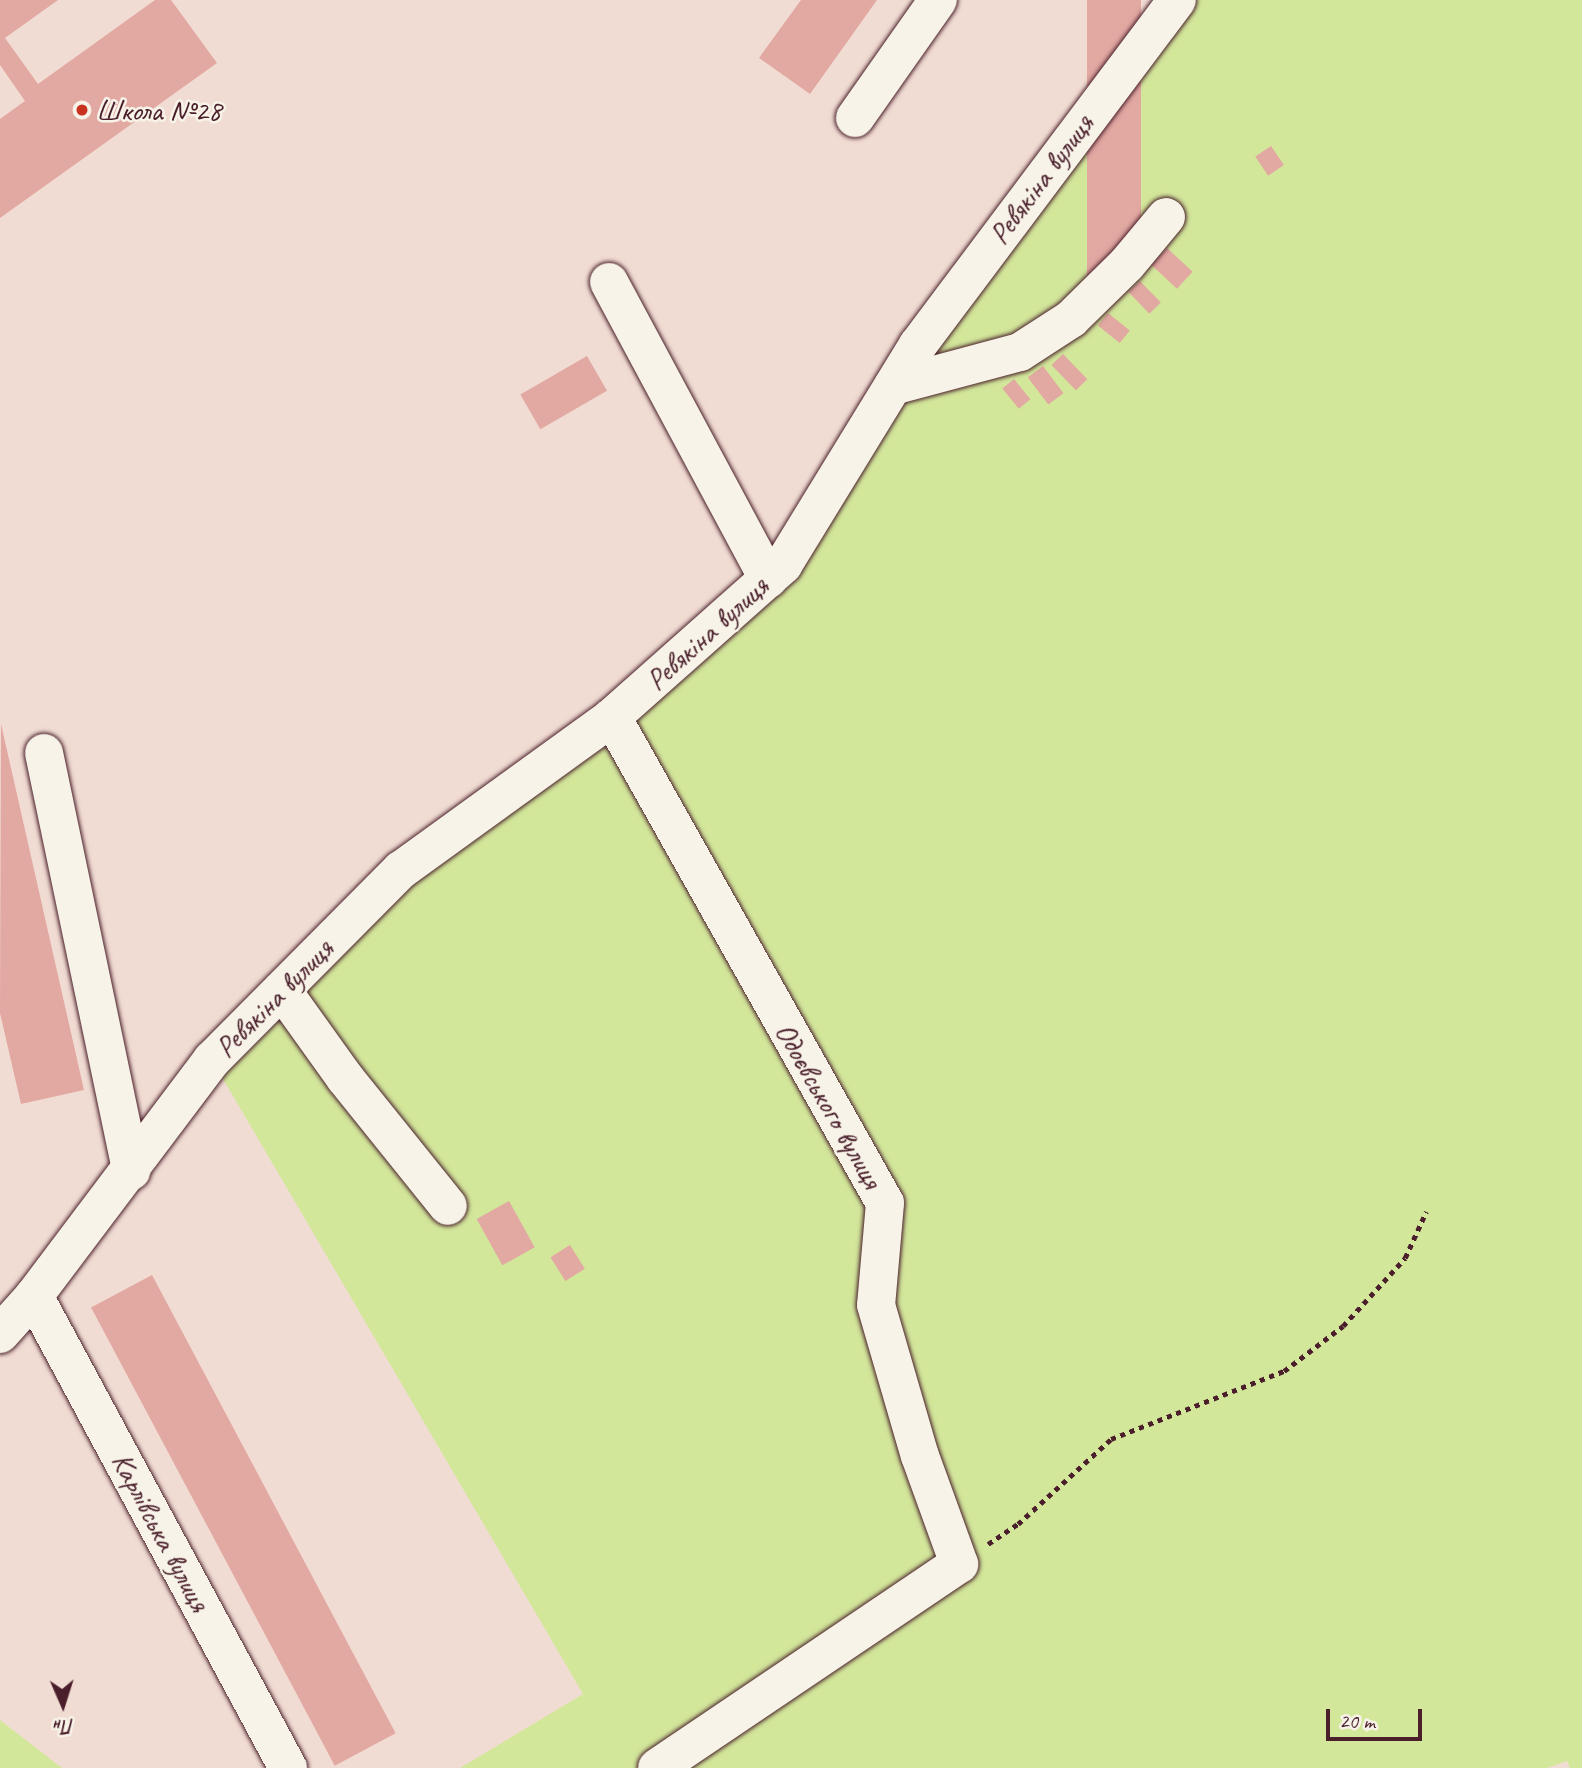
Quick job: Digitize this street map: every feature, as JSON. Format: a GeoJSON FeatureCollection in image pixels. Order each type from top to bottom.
{"type":"FeatureCollection","features":[{"type":"Feature","properties":{"kind":"street"},"geometry":{"type":"LineString","coordinates":[[855,118],[938,0]]}},
{"type":"Feature","properties":{"kind":"street","name":"Ревякіна вулиця"},"geometry":{"type":"LineString","coordinates":[[0,1334],[34,1296],[131,1171],[212,1060],[401,870],[612,717],[783,565],[893,386],[1021,204],[1177,0]]}},
{"type":"Feature","properties":{"kind":"street"},"geometry":{"type":"LineString","coordinates":[[893,386],[1020,352],[1071,319],[1127,264],[1166,217]]}},
{"type":"Feature","properties":{"kind":"street"},"geometry":{"type":"LineString","coordinates":[[609,282],[768,579]]}},
{"type":"Feature","properties":{"kind":"street","name":"Одоєвського вулиця"},"geometry":{"type":"LineString","coordinates":[[612,717],[885,1203],[876,1305],[901,1379],[920,1456],[959,1564]]}},
{"type":"Feature","properties":{"kind":"street"},"geometry":{"type":"LineString","coordinates":[[44,753],[131,1171]]}},
{"type":"Feature","properties":{"kind":"street"},"geometry":{"type":"LineString","coordinates":[[282,990],[345,1078],[448,1206]]}},
{"type":"Feature","properties":{"kind":"street","name":"Карлівська вулиця"},"geometry":{"type":"LineString","coordinates":[[34,1296],[288,1768]]}},
{"type":"Feature","properties":{"kind":"street"},"geometry":{"type":"LineString","coordinates":[[657,1768],[959,1564]]}},
{"type":"Feature","properties":{"kind":"path"},"geometry":{"type":"LineString","coordinates":[[959,1564],[1018,1524],[1111,1439],[1284,1371],[1343,1326],[1405,1258],[1426,1212]]}},
{"type":"Feature","properties":{"kind":"green space"},"geometry":{"type":"Polygon","coordinates":[[[1177,0],[1582,0],[1582,1768],[1570,1768],[1567,1761],[1547,1768],[460,1768],[583,1694],[212,1060],[282,990],[783,565],[1177,0]]]}},
{"type":"Feature","properties":{"kind":"green space"},"geometry":{"type":"Polygon","coordinates":[[[0,1720],[62,1768],[0,1768],[0,1720]]]}},
{"type":"Feature","properties":{"kind":"building","name":"Школа №28"},"geometry":{"type":"Polygon","coordinates":[[[0,0],[58,0],[5,38],[38,84],[155,0],[171,0],[217,63],[0,218],[0,119],[25,101],[0,65],[0,0]]]}},
{"type":"Feature","properties":{"kind":"building"},"geometry":{"type":"Polygon","coordinates":[[[801,0],[877,0],[810,94],[759,58],[801,0]]]}},
{"type":"Feature","properties":{"kind":"building"},"geometry":{"type":"Polygon","coordinates":[[[1087,0],[1141,0],[1141,278],[1087,278],[1087,0]]]}},
{"type":"Feature","properties":{"kind":"building"},"geometry":{"type":"Polygon","coordinates":[[[1271,146],[1284,165],[1268,176],[1255,157],[1271,146]]]}},
{"type":"Feature","properties":{"kind":"building"},"geometry":{"type":"Polygon","coordinates":[[[1167,248],[1193,272],[1177,289],[1151,265],[1167,248]]]}},
{"type":"Feature","properties":{"kind":"building"},"geometry":{"type":"Polygon","coordinates":[[[1140,281],[1161,303],[1149,314],[1128,292],[1140,281]]]}},
{"type":"Feature","properties":{"kind":"building"},"geometry":{"type":"Polygon","coordinates":[[[1108,313],[1130,331],[1120,343],[1098,325],[1108,313]]]}},
{"type":"Feature","properties":{"kind":"building"},"geometry":{"type":"Polygon","coordinates":[[[1063,354],[1087,379],[1076,390],[1051,365],[1063,354]]]}},
{"type":"Feature","properties":{"kind":"building"},"geometry":{"type":"Polygon","coordinates":[[[587,356],[607,391],[540,429],[520,394],[587,356]]]}},
{"type":"Feature","properties":{"kind":"building"},"geometry":{"type":"Polygon","coordinates":[[[1043,366],[1063,393],[1048,405],[1028,377],[1043,366]]]}},
{"type":"Feature","properties":{"kind":"building"},"geometry":{"type":"Polygon","coordinates":[[[1014,379],[1030,399],[1019,409],[1002,388],[1014,379]]]}},
{"type":"Feature","properties":{"kind":"building"},"geometry":{"type":"Polygon","coordinates":[[[1,724],[84,1090],[21,1104],[0,1013],[1,724]]]}},
{"type":"Feature","properties":{"kind":"building"},"geometry":{"type":"Polygon","coordinates":[[[509,1201],[535,1247],[502,1265],[477,1219],[509,1201]]]}},
{"type":"Feature","properties":{"kind":"building"},"geometry":{"type":"Polygon","coordinates":[[[570,1245],[585,1269],[565,1281],[550,1257],[570,1245]]]}},
{"type":"Feature","properties":{"kind":"building"},"geometry":{"type":"Polygon","coordinates":[[[152,1275],[396,1733],[335,1766],[91,1307],[152,1275]]]}},
{"type":"Feature","properties":{"kind":"place","name":"Школа №28"},"geometry":{"type":"Point","coordinates":[82,110]}}]}
